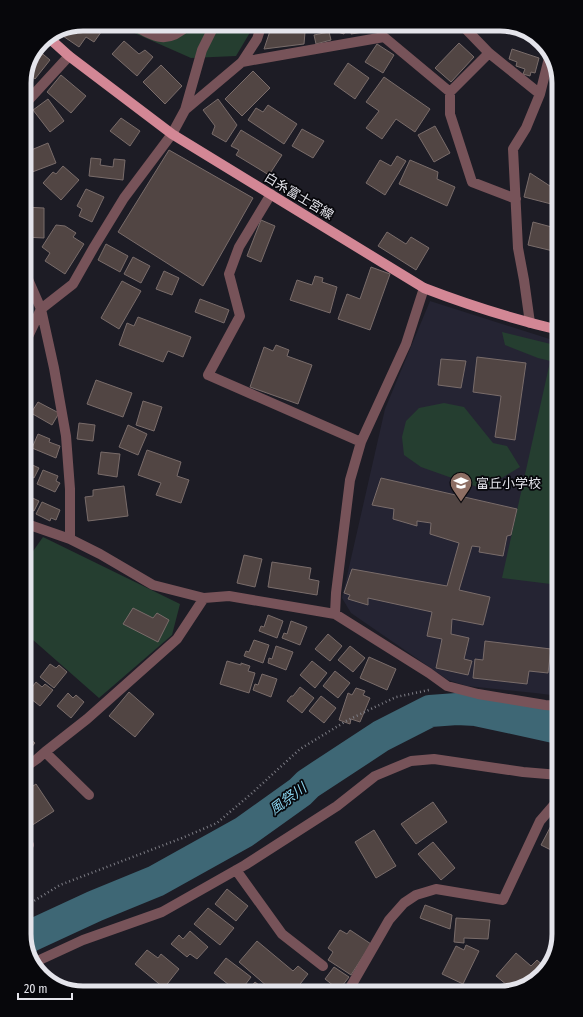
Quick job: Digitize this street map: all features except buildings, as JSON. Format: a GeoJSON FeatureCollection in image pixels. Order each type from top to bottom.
{"type":"FeatureCollection","features":[{"type":"Feature","properties":{"kind":"main road","name":"白糸富士宮線"},"geometry":{"type":"LineString","coordinates":[[53,41],[69,56],[172,134],[424,288],[454,300],[552,328]]}},
{"type":"Feature","properties":{"kind":"street"},"geometry":{"type":"LineString","coordinates":[[146,31],[160,38],[175,36],[181,31]]}},
{"type":"Feature","properties":{"kind":"street"},"geometry":{"type":"LineString","coordinates":[[31,330],[41,309],[73,284],[124,198],[172,134],[185,110],[202,50],[212,31]]}},
{"type":"Feature","properties":{"kind":"street"},"geometry":{"type":"LineString","coordinates":[[185,110],[242,62],[257,40],[260,31]]}},
{"type":"Feature","properties":{"kind":"street"},"geometry":{"type":"LineString","coordinates":[[467,31],[489,53],[540,94]]}},
{"type":"Feature","properties":{"kind":"street"},"geometry":{"type":"LineString","coordinates":[[242,62],[384,37],[450,92]]}},
{"type":"Feature","properties":{"kind":"street"},"geometry":{"type":"LineString","coordinates":[[489,53],[450,92],[450,114],[472,182],[516,199]]}},
{"type":"Feature","properties":{"kind":"street"},"geometry":{"type":"LineString","coordinates":[[31,97],[69,56]]}},
{"type":"Feature","properties":{"kind":"street"},"geometry":{"type":"LineString","coordinates":[[530,323],[518,248],[513,149],[526,128],[540,94],[548,63]]}},
{"type":"Feature","properties":{"kind":"street"},"geometry":{"type":"LineString","coordinates":[[271,194],[239,247],[229,274],[240,316],[208,375],[361,442]]}},
{"type":"Feature","properties":{"kind":"street"},"geometry":{"type":"LineString","coordinates":[[31,286],[41,309],[54,368],[66,436],[70,489],[70,539]]}},
{"type":"Feature","properties":{"kind":"street"},"geometry":{"type":"LineString","coordinates":[[335,614],[350,480],[361,442],[406,344],[424,288]]}},
{"type":"Feature","properties":{"kind":"street"},"geometry":{"type":"LineString","coordinates":[[31,525],[70,539],[100,554],[153,585],[204,598],[229,596],[335,614],[429,673],[447,686],[478,694],[552,706]]}},
{"type":"Feature","properties":{"kind":"street"},"geometry":{"type":"LineString","coordinates":[[31,763],[87,719],[177,639],[204,598]]}},
{"type":"Feature","properties":{"kind":"street"},"geometry":{"type":"LineString","coordinates":[[45,752],[89,795]]}},
{"type":"Feature","properties":{"kind":"street"},"geometry":{"type":"LineString","coordinates":[[38,961],[83,940],[162,912],[236,870],[337,806],[375,776],[411,761],[434,759],[523,772],[552,774]]}},
{"type":"Feature","properties":{"kind":"street"},"geometry":{"type":"LineString","coordinates":[[351,986],[389,920],[404,903],[416,895],[436,889],[503,900],[540,821],[552,807]]}},
{"type":"Feature","properties":{"kind":"street"},"geometry":{"type":"LineString","coordinates":[[236,870],[282,934],[323,966]]}},
{"type":"Feature","properties":{"kind":"path"},"geometry":{"type":"LineString","coordinates":[[31,903],[60,885],[182,838],[216,822],[251,794],[300,749],[348,720],[396,697],[447,686]]}},
{"type":"Feature","properties":{"kind":"shaded area","name":"富丘小学校"},"geometry":{"type":"Polygon","coordinates":[[[430,301],[552,340],[552,695],[467,686],[448,680],[351,613],[342,598],[385,409],[430,301]]]}},
{"type":"Feature","properties":{"kind":"green space"},"geometry":{"type":"Polygon","coordinates":[[[130,31],[251,31],[236,56],[191,58],[130,31]]]}},
{"type":"Feature","properties":{"kind":"green space"},"geometry":{"type":"Polygon","coordinates":[[[502,332],[552,344],[552,361],[538,358],[505,345],[502,332]]]}},
{"type":"Feature","properties":{"kind":"green space"},"geometry":{"type":"Polygon","coordinates":[[[550,362],[552,362],[552,584],[502,578],[550,362]]]}},
{"type":"Feature","properties":{"kind":"green space"},"geometry":{"type":"Polygon","coordinates":[[[444,403],[464,407],[493,443],[507,446],[520,467],[483,489],[421,467],[404,455],[402,437],[406,421],[419,408],[444,403]]]}},
{"type":"Feature","properties":{"kind":"green space"},"geometry":{"type":"Polygon","coordinates":[[[43,537],[180,604],[172,635],[99,698],[31,638],[31,554],[43,537]]]}},
{"type":"Feature","properties":{"kind":"waterway","name":"風祭川"},"geometry":{"type":"LineString","coordinates":[[31,936],[95,906],[156,881],[244,832],[300,792],[308,784],[381,736],[430,711],[457,709],[476,710],[552,726]]}},
{"type":"Feature","properties":{"kind":"place","name":"富丘小学校"},"geometry":{"type":"Point","coordinates":[461,502]}}]}
